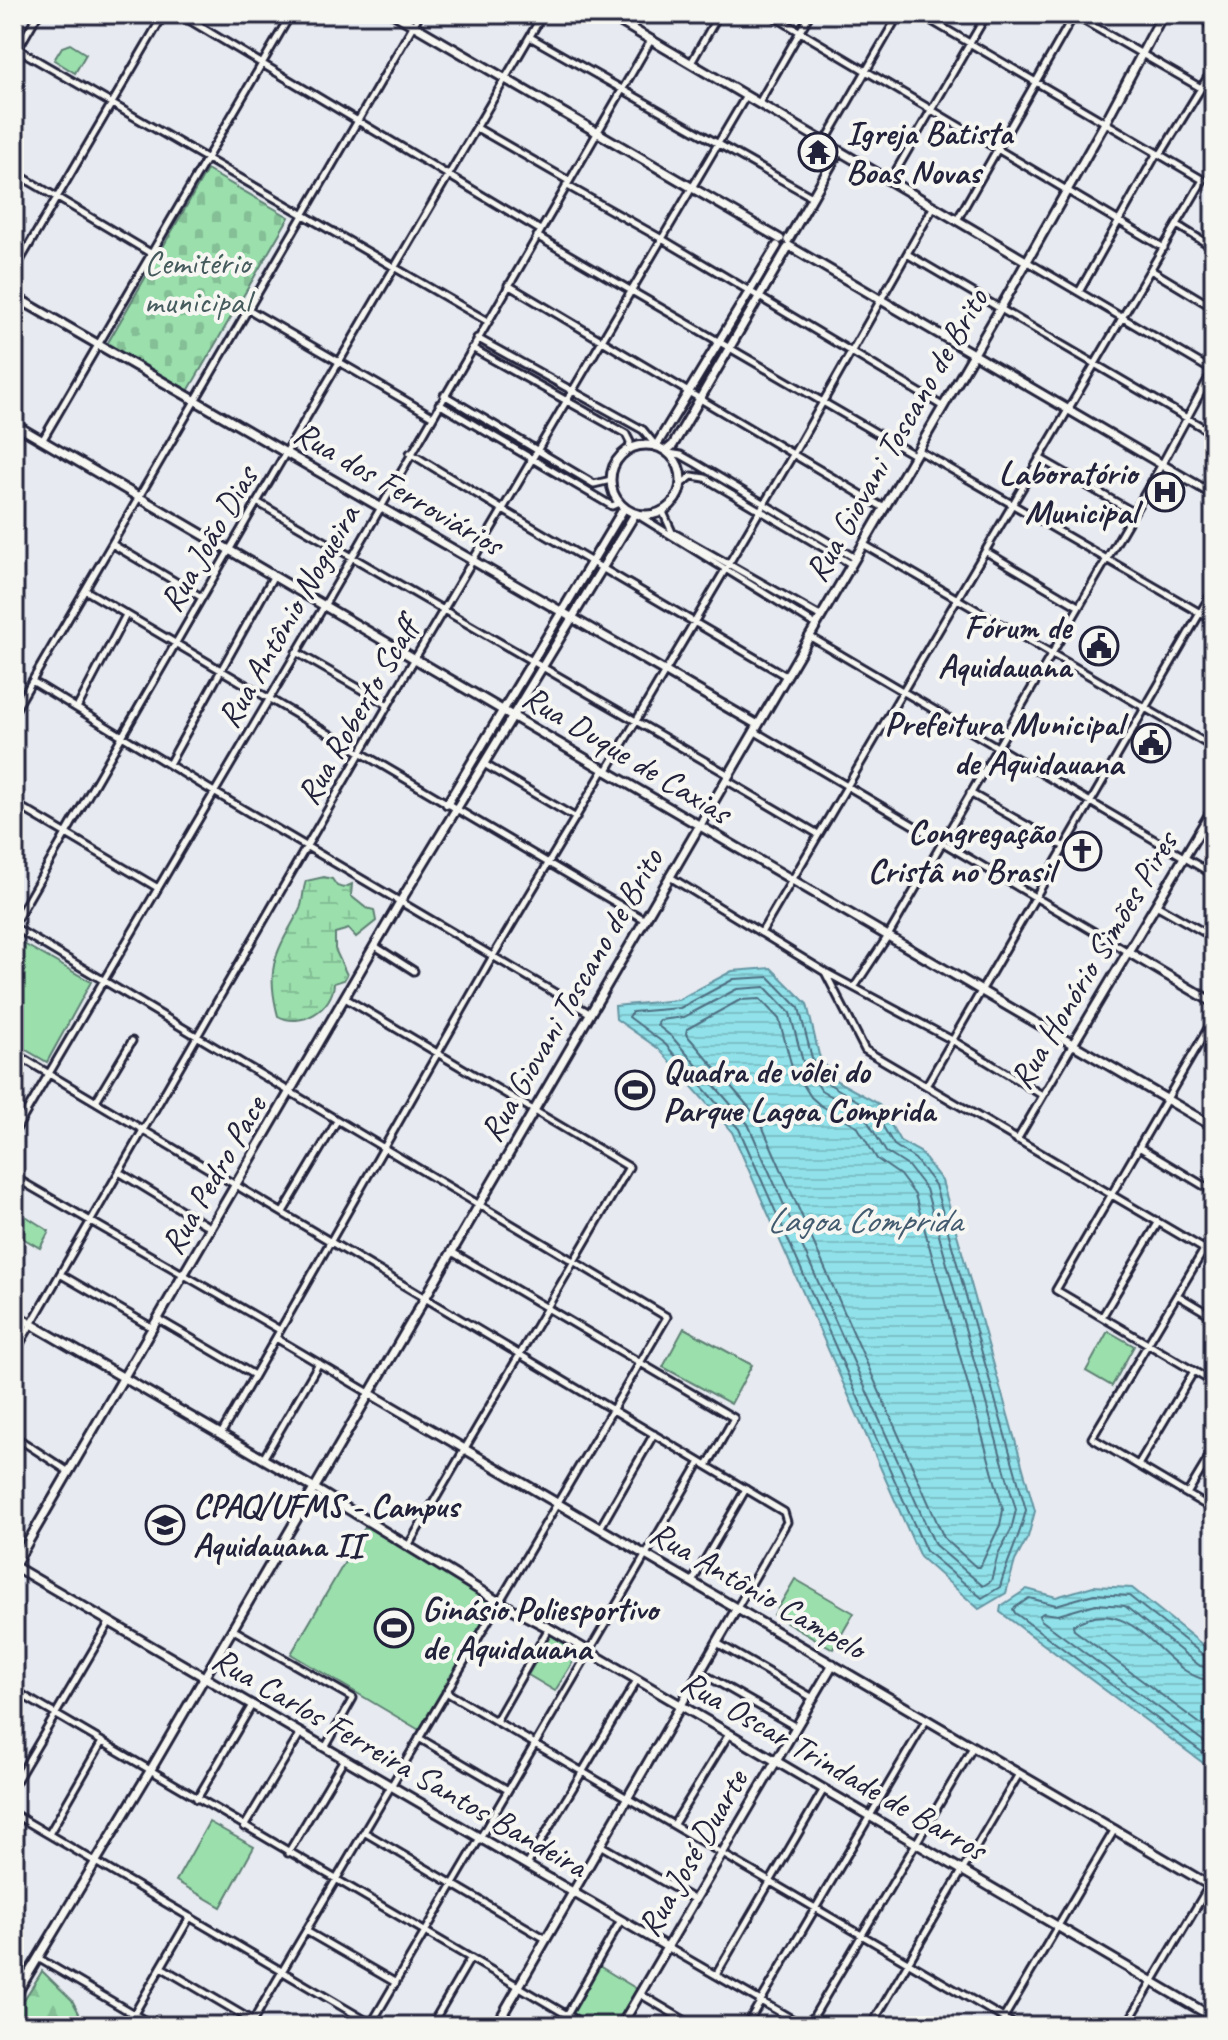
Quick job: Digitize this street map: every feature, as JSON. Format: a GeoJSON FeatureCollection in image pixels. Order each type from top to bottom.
{"type":"FeatureCollection","features":[{"type":"Feature","properties":{"kind":"main road"},"geometry":{"type":"LineString","coordinates":[[394,14],[1214,495]]}},
{"type":"Feature","properties":{"kind":"main road"},"geometry":{"type":"LineString","coordinates":[[607,14],[1026,261]]}},
{"type":"Feature","properties":{"kind":"main road","name":"Rua Giovani Toscano de Brito"},"geometry":{"type":"LineString","coordinates":[[14,1997],[150,1771],[1000,309],[1163,14]]}},
{"type":"Feature","properties":{"kind":"main road"},"geometry":{"type":"LineString","coordinates":[[656,446],[748,292],[783,244],[839,151]]}},
{"type":"Feature","properties":{"kind":"main road"},"geometry":{"type":"LineString","coordinates":[[668,452],[731,349],[759,298],[783,244]]}},
{"type":"Feature","properties":{"kind":"main road","name":"Rua dos Ferroviários"},"geometry":{"type":"LineString","coordinates":[[14,296],[666,671],[756,728]]}},
{"type":"Feature","properties":{"kind":"main road","name":"Rua Duque de Caxias"},"geometry":{"type":"LineString","coordinates":[[14,424],[1214,1127]]}},
{"type":"Feature","properties":{"kind":"main road"},"geometry":{"type":"LineString","coordinates":[[656,446],[668,452],[681,472],[681,484],[672,505],[663,512],[649,516],[636,514],[615,496],[611,480],[616,463],[629,450],[656,446]]}},
{"type":"Feature","properties":{"kind":"main road"},"geometry":{"type":"LineString","coordinates":[[447,804],[622,505]]}},
{"type":"Feature","properties":{"kind":"main road","name":"Rua Pedro Pace"},"geometry":{"type":"LineString","coordinates":[[14,1566],[400,902],[636,514]]}},
{"type":"Feature","properties":{"kind":"main road","name":"Rua Honório Simões Pires"},"geometry":{"type":"LineString","coordinates":[[1072,1046],[1214,807]]}},
{"type":"Feature","properties":{"kind":"main road","name":"Rua dos Ferroviários"},"geometry":{"type":"LineString","coordinates":[[1128,952],[1214,1003]]}},
{"type":"Feature","properties":{"kind":"main road","name":"Rua Oscar Trindade de Barros"},"geometry":{"type":"LineString","coordinates":[[14,1314],[314,1489],[499,1602],[549,1628],[1214,2018]]}},
{"type":"Feature","properties":{"kind":"main road","name":"Rua Antônio Campelo"},"geometry":{"type":"LineString","coordinates":[[369,1393],[1212,1886]]}},
{"type":"Feature","properties":{"kind":"main road","name":"Rua Carlos Ferreira Santos Bandeira"},"geometry":{"type":"LineString","coordinates":[[14,1566],[667,1947]]}},
{"type":"Feature","properties":{"kind":"main road"},"geometry":{"type":"LineString","coordinates":[[496,2026],[737,1608]]}},
{"type":"Feature","properties":{"kind":"main road","name":"Rua José Duarte"},"geometry":{"type":"LineString","coordinates":[[621,2026],[833,1664]]}},
{"type":"Feature","properties":{"kind":"street"},"geometry":{"type":"LineString","coordinates":[[14,56],[38,14]]}},
{"type":"Feature","properties":{"kind":"street"},"geometry":{"type":"LineString","coordinates":[[14,271],[164,14]]}},
{"type":"Feature","properties":{"kind":"street"},"geometry":{"type":"LineString","coordinates":[[179,14],[449,175],[631,291],[823,403],[1012,504],[1214,621]]}},
{"type":"Feature","properties":{"kind":"street"},"geometry":{"type":"LineString","coordinates":[[42,441],[291,14]]}},
{"type":"Feature","properties":{"kind":"street"},"geometry":{"type":"LineString","coordinates":[[14,712],[420,14]]}},
{"type":"Feature","properties":{"kind":"street","name":"Rua João Dias"},"geometry":{"type":"LineString","coordinates":[[14,926],[201,597],[543,14]]}},
{"type":"Feature","properties":{"kind":"street"},"geometry":{"type":"LineString","coordinates":[[626,25],[633,14]]}},
{"type":"Feature","properties":{"kind":"street"},"geometry":{"type":"LineString","coordinates":[[691,63],[719,14]]}},
{"type":"Feature","properties":{"kind":"street"},"geometry":{"type":"LineString","coordinates":[[770,14],[1164,248]]}},
{"type":"Feature","properties":{"kind":"street"},"geometry":{"type":"LineString","coordinates":[[759,103],[810,14]]}},
{"type":"Feature","properties":{"kind":"street"},"geometry":{"type":"LineString","coordinates":[[825,142],[899,14]]}},
{"type":"Feature","properties":{"kind":"street"},"geometry":{"type":"LineString","coordinates":[[761,933],[1203,180],[920,14]]}},
{"type":"Feature","properties":{"kind":"street"},"geometry":{"type":"LineString","coordinates":[[890,181],[987,14]]}},
{"type":"Feature","properties":{"kind":"street"},"geometry":{"type":"LineString","coordinates":[[957,220],[1073,14],[1201,88]]}},
{"type":"Feature","properties":{"kind":"street"},"geometry":{"type":"LineString","coordinates":[[1203,14],[1214,34]]}},
{"type":"Feature","properties":{"kind":"street"},"geometry":{"type":"LineString","coordinates":[[530,37],[812,197]]}},
{"type":"Feature","properties":{"kind":"street","name":"Rua Antônio Nogueira"},"geometry":{"type":"LineString","coordinates":[[14,1133],[324,606],[651,40]]}},
{"type":"Feature","properties":{"kind":"street"},"geometry":{"type":"LineString","coordinates":[[16,48],[487,321]]}},
{"type":"Feature","properties":{"kind":"street"},"geometry":{"type":"LineString","coordinates":[[1079,292],[1158,154],[1214,67]]}},
{"type":"Feature","properties":{"kind":"street","name":"Rua Roberto Scaff"},"geometry":{"type":"LineString","coordinates":[[14,1354],[414,660],[746,96]]}},
{"type":"Feature","properties":{"kind":"street"},"geometry":{"type":"LineString","coordinates":[[477,128],[942,406]]}},
{"type":"Feature","properties":{"kind":"street"},"geometry":{"type":"LineString","coordinates":[[14,172],[152,254]]}},
{"type":"Feature","properties":{"kind":"street"},"geometry":{"type":"LineString","coordinates":[[221,1435],[276,1338],[278,1329],[493,956],[763,507],[934,206]]}},
{"type":"Feature","properties":{"kind":"street"},"geometry":{"type":"LineString","coordinates":[[1177,225],[1214,248]]}},
{"type":"Feature","properties":{"kind":"street"},"geometry":{"type":"LineString","coordinates":[[907,254],[1214,434]]}},
{"type":"Feature","properties":{"kind":"street"},"geometry":{"type":"LineString","coordinates":[[855,986],[888,936],[1214,370],[1026,261]]}},
{"type":"Feature","properties":{"kind":"street"},"geometry":{"type":"LineString","coordinates":[[1151,270],[1214,308]]}},
{"type":"Feature","properties":{"kind":"street"},"geometry":{"type":"LineString","coordinates":[[508,285],[884,508]]}},
{"type":"Feature","properties":{"kind":"street"},"geometry":{"type":"LineString","coordinates":[[248,309],[432,416]]}},
{"type":"Feature","properties":{"kind":"street"},"geometry":{"type":"LineString","coordinates":[[477,338],[643,430],[656,446]]}},
{"type":"Feature","properties":{"kind":"street"},"geometry":{"type":"LineString","coordinates":[[472,348],[626,434],[630,442],[629,450]]}},
{"type":"Feature","properties":{"kind":"street"},"geometry":{"type":"LineString","coordinates":[[444,395],[594,484],[611,480]]}},
{"type":"Feature","properties":{"kind":"street"},"geometry":{"type":"LineString","coordinates":[[439,404],[612,506],[622,505]]}},
{"type":"Feature","properties":{"kind":"street"},"geometry":{"type":"LineString","coordinates":[[668,452],[697,464],[853,561]]}},
{"type":"Feature","properties":{"kind":"street"},"geometry":{"type":"LineString","coordinates":[[410,453],[786,676]]}},
{"type":"Feature","properties":{"kind":"street"},"geometry":{"type":"LineString","coordinates":[[1039,458],[1133,512]]}},
{"type":"Feature","properties":{"kind":"street"},"geometry":{"type":"LineString","coordinates":[[681,484],[687,478],[698,475],[763,507]]}},
{"type":"Feature","properties":{"kind":"street"},"geometry":{"type":"LineString","coordinates":[[257,502],[636,721],[818,834]]}},
{"type":"Feature","properties":{"kind":"street"},"geometry":{"type":"LineString","coordinates":[[663,512],[672,532],[816,625]]}},
{"type":"Feature","properties":{"kind":"street"},"geometry":{"type":"LineString","coordinates":[[636,514],[820,616]]}},
{"type":"Feature","properties":{"kind":"street"},"geometry":{"type":"LineString","coordinates":[[112,544],[201,597]]}},
{"type":"Feature","properties":{"kind":"street"},"geometry":{"type":"LineString","coordinates":[[863,544],[1214,748]]}},
{"type":"Feature","properties":{"kind":"street"},"geometry":{"type":"LineString","coordinates":[[985,551],[1078,606]]}},
{"type":"Feature","properties":{"kind":"street"},"geometry":{"type":"LineString","coordinates":[[169,764],[273,577]]}},
{"type":"Feature","properties":{"kind":"street"},"geometry":{"type":"LineString","coordinates":[[926,1086],[1214,589]]}},
{"type":"Feature","properties":{"kind":"street"},"geometry":{"type":"LineString","coordinates":[[85,590],[645,920]]}},
{"type":"Feature","properties":{"kind":"street"},"geometry":{"type":"LineString","coordinates":[[77,708],[126,615]]}},
{"type":"Feature","properties":{"kind":"street"},"geometry":{"type":"LineString","coordinates":[[809,636],[1214,875]]}},
{"type":"Feature","properties":{"kind":"street"},"geometry":{"type":"LineString","coordinates":[[296,652],[388,705]]}},
{"type":"Feature","properties":{"kind":"street"},"geometry":{"type":"LineString","coordinates":[[32,681],[591,1014]]}},
{"type":"Feature","properties":{"kind":"street","name":"Rua dos Ferroviários"},"geometry":{"type":"LineString","coordinates":[[756,728],[847,786],[1128,952]]}},
{"type":"Feature","properties":{"kind":"street"},"geometry":{"type":"LineString","coordinates":[[484,764],[576,818]]}},
{"type":"Feature","properties":{"kind":"street"},"geometry":{"type":"LineString","coordinates":[[970,793],[1063,846]]}},
{"type":"Feature","properties":{"kind":"street"},"geometry":{"type":"LineString","coordinates":[[14,803],[158,888]]}},
{"type":"Feature","properties":{"kind":"street"},"geometry":{"type":"LineString","coordinates":[[670,877],[825,972],[952,1040],[1042,1095]]}},
{"type":"Feature","properties":{"kind":"street"},"geometry":{"type":"LineString","coordinates":[[1156,905],[1214,938]]}},
{"type":"Feature","properties":{"kind":"street"},"geometry":{"type":"LineString","coordinates":[[14,926],[667,1317],[252,2023],[161,1967]]}},
{"type":"Feature","properties":{"kind":"street"},"geometry":{"type":"LineString","coordinates":[[375,946],[414,971]]}},
{"type":"Feature","properties":{"kind":"street"},"geometry":{"type":"LineString","coordinates":[[825,972],[865,1050],[1214,1255]]}},
{"type":"Feature","properties":{"kind":"street"},"geometry":{"type":"LineString","coordinates":[[345,998],[629,1167],[408,1546]]}},
{"type":"Feature","properties":{"kind":"street"},"geometry":{"type":"LineString","coordinates":[[1214,1018],[1056,1290],[1214,1383]]}},
{"type":"Feature","properties":{"kind":"street"},"geometry":{"type":"LineString","coordinates":[[96,1101],[132,1041]]}},
{"type":"Feature","properties":{"kind":"street","name":"Rua Honório Simões Pires"},"geometry":{"type":"LineString","coordinates":[[1017,1140],[1072,1046]]}},
{"type":"Feature","properties":{"kind":"street"},"geometry":{"type":"LineString","coordinates":[[14,1053],[784,1512],[787,1519],[737,1608]]}},
{"type":"Feature","properties":{"kind":"street"},"geometry":{"type":"LineString","coordinates":[[14,1115],[22,1119]]}},
{"type":"Feature","properties":{"kind":"street"},"geometry":{"type":"LineString","coordinates":[[283,1212],[337,1121]]}},
{"type":"Feature","properties":{"kind":"street"},"geometry":{"type":"LineString","coordinates":[[1139,1147],[1214,1192]]}},
{"type":"Feature","properties":{"kind":"street"},"geometry":{"type":"LineString","coordinates":[[119,1172],[212,1229]]}},
{"type":"Feature","properties":{"kind":"street"},"geometry":{"type":"LineString","coordinates":[[14,1177],[278,1329]]}},
{"type":"Feature","properties":{"kind":"street"},"geometry":{"type":"LineString","coordinates":[[1102,1317],[1158,1223]]}},
{"type":"Feature","properties":{"kind":"street"},"geometry":{"type":"LineString","coordinates":[[1214,1233],[1092,1438],[1214,1510]]}},
{"type":"Feature","properties":{"kind":"street"},"geometry":{"type":"LineString","coordinates":[[452,1252],[734,1418],[707,1466]]}},
{"type":"Feature","properties":{"kind":"street"},"geometry":{"type":"LineString","coordinates":[[60,1274],[153,1328]]}},
{"type":"Feature","properties":{"kind":"street"},"geometry":{"type":"LineString","coordinates":[[1177,1295],[1214,1317]]}},
{"type":"Feature","properties":{"kind":"street"},"geometry":{"type":"LineString","coordinates":[[158,1319],[254,1375]]}},
{"type":"Feature","properties":{"kind":"street","name":"Rua Antônio Campelo"},"geometry":{"type":"LineString","coordinates":[[276,1338],[369,1393]]}},
{"type":"Feature","properties":{"kind":"street"},"geometry":{"type":"LineString","coordinates":[[263,1459],[319,1363]]}},
{"type":"Feature","properties":{"kind":"street"},"geometry":{"type":"LineString","coordinates":[[1138,1465],[1194,1371]]}},
{"type":"Feature","properties":{"kind":"street"},"geometry":{"type":"LineString","coordinates":[[600,1528],[654,1434]]}},
{"type":"Feature","properties":{"kind":"street"},"geometry":{"type":"LineString","coordinates":[[14,1436],[69,1472]]}},
{"type":"Feature","properties":{"kind":"street"},"geometry":{"type":"LineString","coordinates":[[1187,1494],[1214,1449]]}},
{"type":"Feature","properties":{"kind":"street"},"geometry":{"type":"LineString","coordinates":[[14,1814],[372,2025],[700,1462]]}},
{"type":"Feature","properties":{"kind":"street"},"geometry":{"type":"LineString","coordinates":[[692,1582],[746,1489]]}},
{"type":"Feature","properties":{"kind":"street"},"geometry":{"type":"LineString","coordinates":[[14,1785],[109,1623]]}},
{"type":"Feature","properties":{"kind":"street"},"geometry":{"type":"LineString","coordinates":[[496,1721],[549,1628]]}},
{"type":"Feature","properties":{"kind":"street"},"geometry":{"type":"LineString","coordinates":[[232,1629],[353,1698],[325,1748]]}},
{"type":"Feature","properties":{"kind":"street"},"geometry":{"type":"LineString","coordinates":[[717,1643],[813,1698]]}},
{"type":"Feature","properties":{"kind":"street"},"geometry":{"type":"LineString","coordinates":[[700,1672],[796,1727]]}},
{"type":"Feature","properties":{"kind":"street"},"geometry":{"type":"LineString","coordinates":[[527,1865],[637,1680]]}},
{"type":"Feature","properties":{"kind":"street"},"geometry":{"type":"LineString","coordinates":[[14,1690],[586,2026]]}},
{"type":"Feature","properties":{"kind":"street"},"geometry":{"type":"LineString","coordinates":[[446,1692],[1017,2026]]}},
{"type":"Feature","properties":{"kind":"street"},"geometry":{"type":"LineString","coordinates":[[197,1799],[252,1705]]}},
{"type":"Feature","properties":{"kind":"street"},"geometry":{"type":"LineString","coordinates":[[746,2026],[927,1719]]}},
{"type":"Feature","properties":{"kind":"street"},"geometry":{"type":"LineString","coordinates":[[244,1827],[300,1734]]}},
{"type":"Feature","properties":{"kind":"street"},"geometry":{"type":"LineString","coordinates":[[674,1824],[729,1734]]}},
{"type":"Feature","properties":{"kind":"street"},"geometry":{"type":"LineString","coordinates":[[419,1738],[508,1790]]}},
{"type":"Feature","properties":{"kind":"street"},"geometry":{"type":"LineString","coordinates":[[49,1834],[102,1742]]}},
{"type":"Feature","properties":{"kind":"street"},"geometry":{"type":"LineString","coordinates":[[806,2026],[973,1747]]}},
{"type":"Feature","properties":{"kind":"street"},"geometry":{"type":"LineString","coordinates":[[288,1853],[344,1759]]}},
{"type":"Feature","properties":{"kind":"street"},"geometry":{"type":"LineString","coordinates":[[871,2026],[1019,1774]]}},
{"type":"Feature","properties":{"kind":"street"},"geometry":{"type":"LineString","coordinates":[[716,1975],[824,1789]]}},
{"type":"Feature","properties":{"kind":"street"},"geometry":{"type":"LineString","coordinates":[[999,2026],[1115,1829]]}},
{"type":"Feature","properties":{"kind":"street"},"geometry":{"type":"LineString","coordinates":[[364,1832],[546,1940]]}},
{"type":"Feature","properties":{"kind":"street"},"geometry":{"type":"LineString","coordinates":[[600,1845],[695,1900]]}},
{"type":"Feature","properties":{"kind":"street"},"geometry":{"type":"LineString","coordinates":[[1126,2026],[1212,1886]]}},
{"type":"Feature","properties":{"kind":"street"},"geometry":{"type":"LineString","coordinates":[[134,2014],[190,1917]]}},
{"type":"Feature","properties":{"kind":"street"},"geometry":{"type":"LineString","coordinates":[[567,2015],[621,1920]]}},
{"type":"Feature","properties":{"kind":"street"},"geometry":{"type":"LineString","coordinates":[[306,1931],[396,1983]]}},
{"type":"Feature","properties":{"kind":"street","name":"Rua Carlos Ferreira Santos Bandeira"},"geometry":{"type":"LineString","coordinates":[[667,1947],[806,2026]]}},
{"type":"Feature","properties":{"kind":"street"},"geometry":{"type":"LineString","coordinates":[[38,1958],[154,2026]]}},
{"type":"Feature","properties":{"kind":"street"},"geometry":{"type":"LineString","coordinates":[[431,2026],[470,1959]]}},
{"type":"Feature","properties":{"kind":"street"},"geometry":{"type":"LineString","coordinates":[[640,1994],[694,2026]]}},
{"type":"Feature","properties":{"kind":"green space"},"geometry":{"type":"Polygon","coordinates":[[[70,44],[86,54],[75,73],[54,60],[62,47],[70,44]]]}},
{"type":"Feature","properties":{"kind":"green space","name":"Cemitério municipal"},"geometry":{"type":"Polygon","coordinates":[[[207,170],[289,217],[187,393],[106,346],[207,170]]]}},
{"type":"Feature","properties":{"kind":"green space"},"geometry":{"type":"Polygon","coordinates":[[[324,877],[343,888],[352,884],[351,896],[366,908],[374,910],[376,921],[356,937],[349,929],[335,933],[335,949],[347,975],[344,980],[334,983],[328,1001],[314,1014],[296,1020],[287,1019],[278,1016],[274,999],[275,961],[301,907],[306,881],[324,877]]]}},
{"type":"Feature","properties":{"kind":"green space"},"geometry":{"type":"Polygon","coordinates":[[[15,939],[91,982],[47,1062],[14,1043],[15,939]]]}},
{"type":"Feature","properties":{"kind":"green space"},"geometry":{"type":"Polygon","coordinates":[[[24,1215],[49,1231],[40,1248],[14,1233],[24,1215]]]}},
{"type":"Feature","properties":{"kind":"green space"},"geometry":{"type":"Polygon","coordinates":[[[684,1328],[752,1365],[731,1404],[663,1367],[684,1328]]]}},
{"type":"Feature","properties":{"kind":"green space"},"geometry":{"type":"Polygon","coordinates":[[[1108,1331],[1134,1346],[1112,1386],[1086,1371],[1108,1331]]]}},
{"type":"Feature","properties":{"kind":"green space","name":"Ginásio Poliesportivo de Aquidauana"},"geometry":{"type":"Polygon","coordinates":[[[367,1524],[499,1602],[421,1731],[291,1654],[367,1524]]]}},
{"type":"Feature","properties":{"kind":"green space"},"geometry":{"type":"Polygon","coordinates":[[[795,1579],[854,1613],[833,1649],[774,1615],[795,1579]]]}},
{"type":"Feature","properties":{"kind":"green space"},"geometry":{"type":"Polygon","coordinates":[[[551,1635],[579,1652],[555,1691],[528,1675],[551,1635]]]}},
{"type":"Feature","properties":{"kind":"green space"},"geometry":{"type":"Polygon","coordinates":[[[209,1822],[254,1847],[221,1907],[176,1881],[209,1822]]]}},
{"type":"Feature","properties":{"kind":"green space"},"geometry":{"type":"Polygon","coordinates":[[[599,1966],[637,1989],[615,2026],[596,2026],[572,2012],[599,1966]]]}},
{"type":"Feature","properties":{"kind":"green space"},"geometry":{"type":"Polygon","coordinates":[[[42,1971],[72,2000],[86,2026],[14,2026],[20,2006],[42,1971]]]}},
{"type":"Feature","properties":{"kind":"water","name":"Lagoa Comprida"},"geometry":{"type":"Polygon","coordinates":[[[771,968],[807,1004],[819,1055],[835,1080],[879,1104],[900,1141],[920,1152],[942,1181],[1035,1511],[1006,1593],[979,1609],[920,1557],[732,1132],[659,1049],[616,1019],[615,1006],[678,1000],[732,971],[771,968]]]}},
{"type":"Feature","properties":{"kind":"water"},"geometry":{"type":"Polygon","coordinates":[[[1093,1586],[1132,1588],[1214,1654],[1214,1771],[1000,1612],[1001,1606],[1027,1589],[1056,1597],[1093,1586]]]}},
{"type":"Feature","properties":{"kind":"place","name":"Igreja Batista Boas Novas"},"geometry":{"type":"Point","coordinates":[818,152]}},
{"type":"Feature","properties":{"kind":"place","name":"Laboratório Municipal"},"geometry":{"type":"Point","coordinates":[1165,492]}},
{"type":"Feature","properties":{"kind":"place","name":"Fórum de Aquidauana"},"geometry":{"type":"Point","coordinates":[1099,646]}},
{"type":"Feature","properties":{"kind":"place","name":"Prefeitura Municipal de Aquidauana"},"geometry":{"type":"Point","coordinates":[1151,743]}},
{"type":"Feature","properties":{"kind":"place","name":"Congregação Cristâ no Brasil"},"geometry":{"type":"Point","coordinates":[1082,851]}},
{"type":"Feature","properties":{"kind":"place","name":"Quadra de vôlei do Parque Lagoa Comprida"},"geometry":{"type":"Point","coordinates":[635,1090]}},
{"type":"Feature","properties":{"kind":"place","name":"CPAQ/UFMS - Campus Aquidauana II"},"geometry":{"type":"Point","coordinates":[165,1525]}},
{"type":"Feature","properties":{"kind":"place","name":"Ginásio Poliesportivo de Aquidauana"},"geometry":{"type":"Point","coordinates":[394,1628]}}]}
